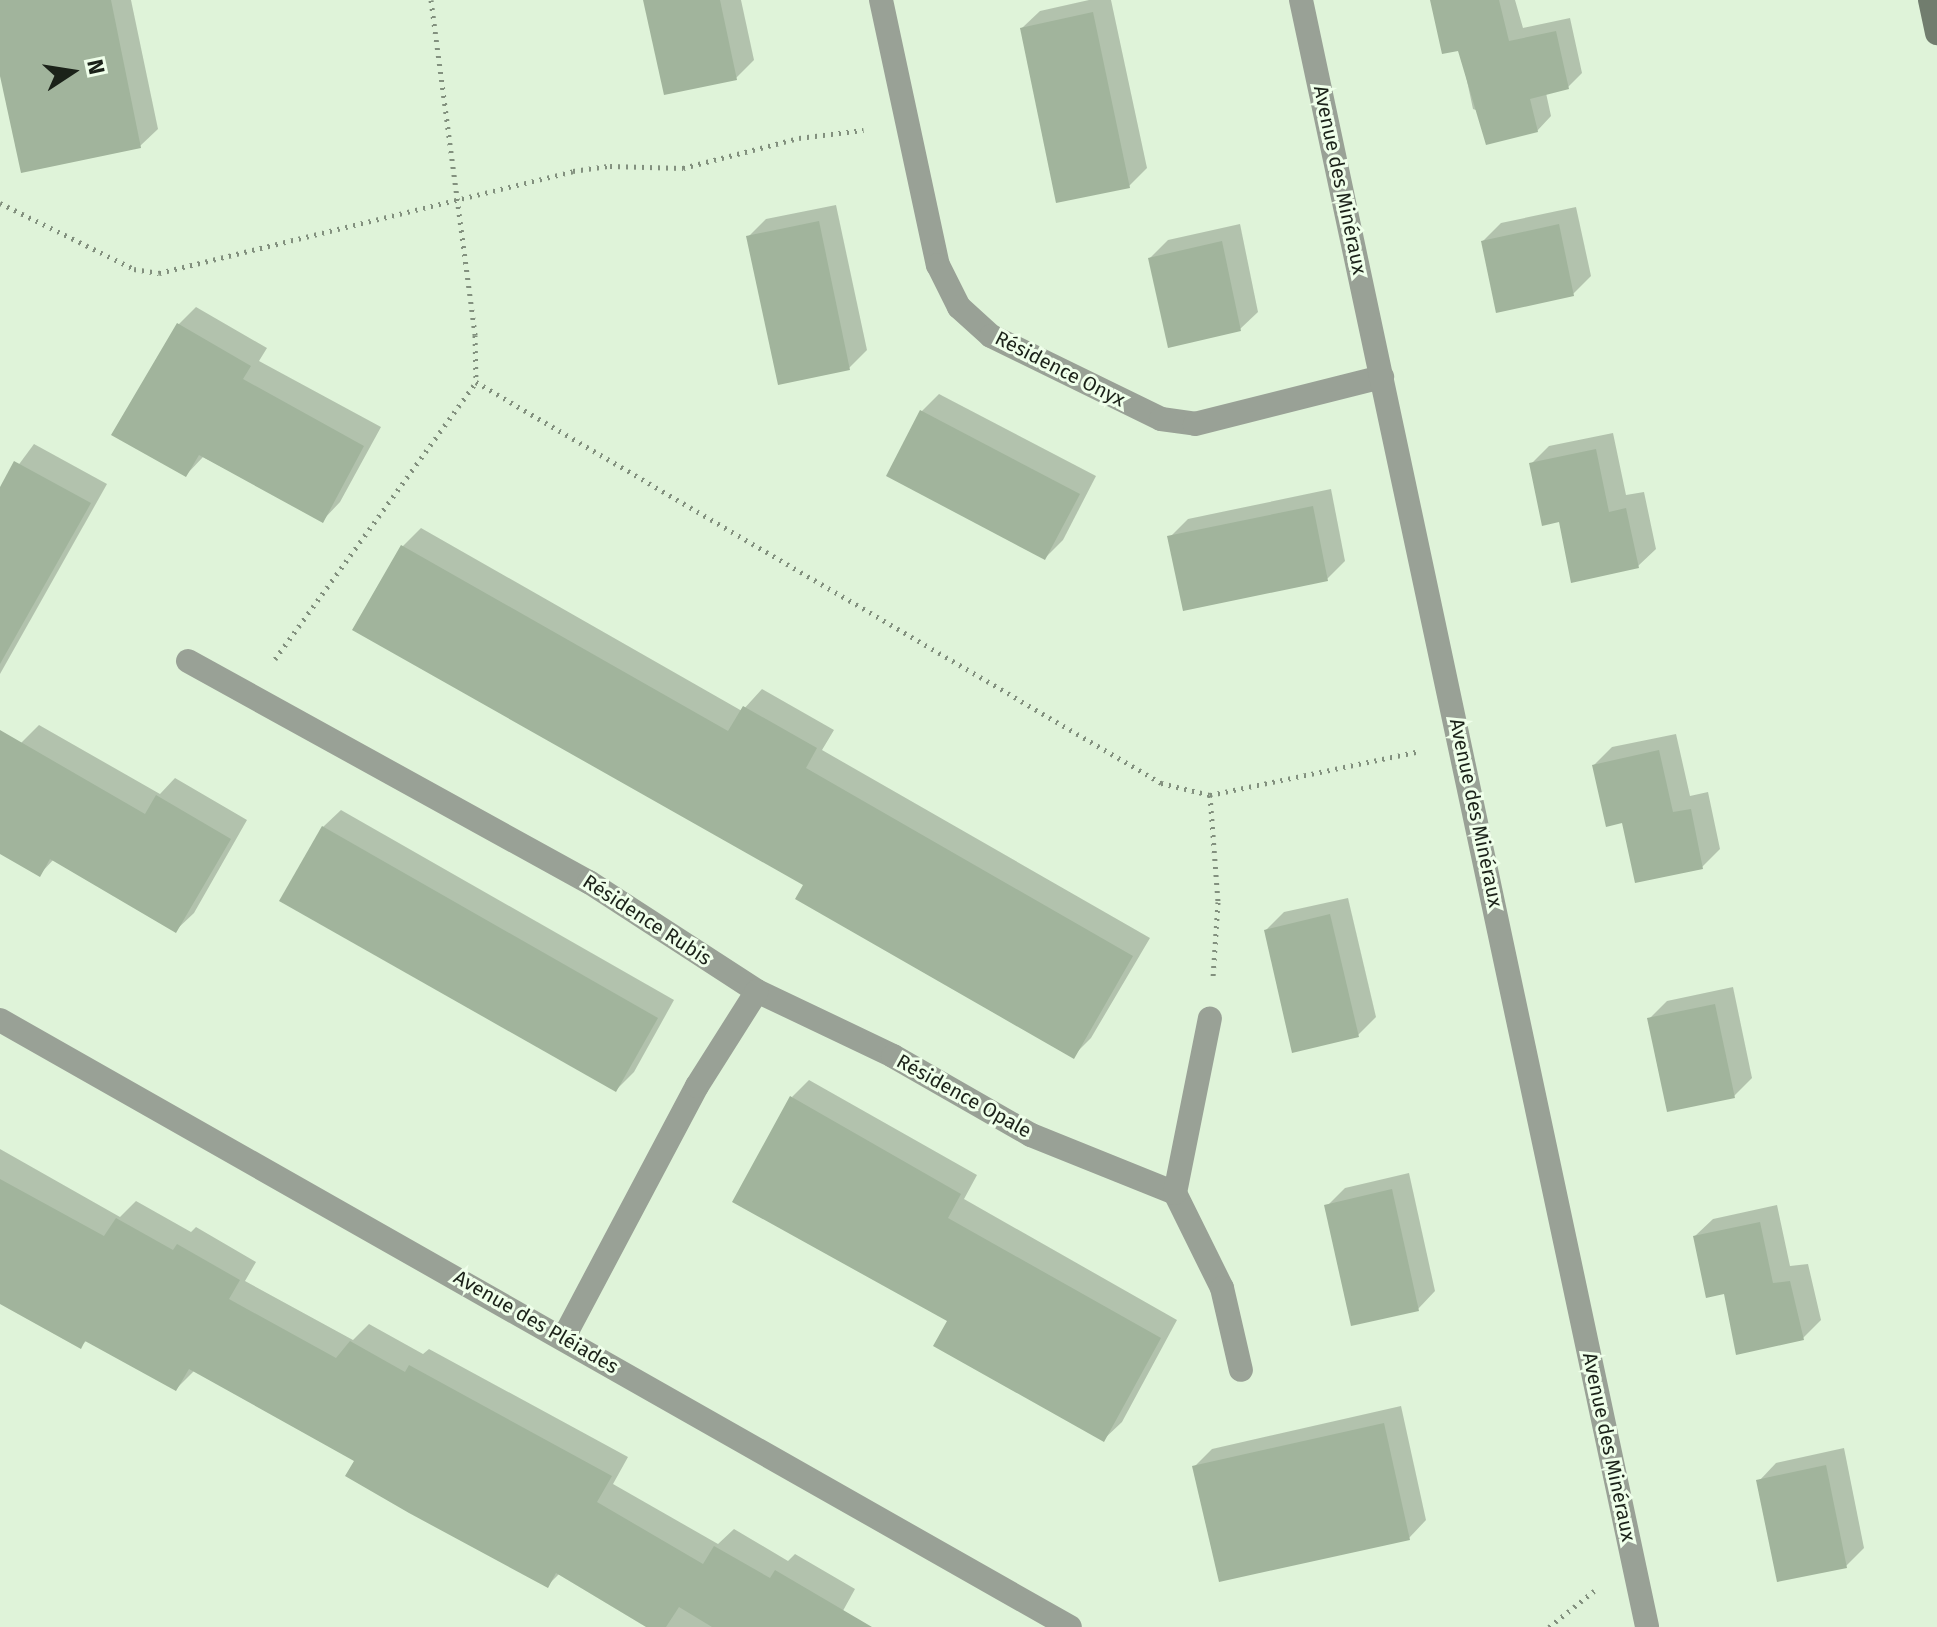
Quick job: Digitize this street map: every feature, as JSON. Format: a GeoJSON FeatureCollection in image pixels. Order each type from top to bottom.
{"type":"FeatureCollection","features":[{"type":"Feature","properties":{"kind":"street","name":"Résidence Onyx"},"geometry":{"type":"LineString","coordinates":[[881,0],[938,265],[959,307],[991,336],[1161,419],[1195,424],[1382,377]]}},
{"type":"Feature","properties":{"kind":"street","name":"Avenue des Minéraux"},"geometry":{"type":"LineString","coordinates":[[1301,0],[1647,1627]]}},
{"type":"Feature","properties":{"kind":"street"},"geometry":{"type":"LineString","coordinates":[[1930,0],[1937,33]]}},
{"type":"Feature","properties":{"kind":"street","name":"Résidence Rubis"},"geometry":{"type":"LineString","coordinates":[[188,661],[589,882],[757,991]]}},
{"type":"Feature","properties":{"kind":"street"},"geometry":{"type":"LineString","coordinates":[[564,1337],[697,1086],[757,991]]}},
{"type":"Feature","properties":{"kind":"street","name":"Résidence Opale"},"geometry":{"type":"LineString","coordinates":[[757,991],[893,1056],[1031,1135],[1175,1193]]}},
{"type":"Feature","properties":{"kind":"street"},"geometry":{"type":"LineString","coordinates":[[1210,1018],[1175,1193],[1222,1288],[1241,1370]]}},
{"type":"Feature","properties":{"kind":"street","name":"Avenue des Pléiades"},"geometry":{"type":"LineString","coordinates":[[0,1020],[564,1337],[1070,1627]]}},
{"type":"Feature","properties":{"kind":"path"},"geometry":{"type":"LineString","coordinates":[[250,694],[476,382],[475,335],[431,0]]}},
{"type":"Feature","properties":{"kind":"path"},"geometry":{"type":"LineString","coordinates":[[0,203],[134,269],[159,273],[456,198],[610,166],[683,168],[799,138],[909,124]]}},
{"type":"Feature","properties":{"kind":"path"},"geometry":{"type":"LineString","coordinates":[[476,382],[1161,783],[1210,795],[1461,743]]}},
{"type":"Feature","properties":{"kind":"path"},"geometry":{"type":"LineString","coordinates":[[1210,795],[1218,902],[1210,1018]]}},
{"type":"Feature","properties":{"kind":"path"},"geometry":{"type":"LineString","coordinates":[[1549,1627],[1633,1561]]}},
{"type":"Feature","properties":{"kind":"building"},"geometry":{"type":"Polygon","coordinates":[[[0,0],[111,0],[141,148],[21,173],[0,76],[0,0]]]}},
{"type":"Feature","properties":{"kind":"building"},"geometry":{"type":"Polygon","coordinates":[[[643,0],[720,0],[737,80],[664,95],[643,0]]]}},
{"type":"Feature","properties":{"kind":"building"},"geometry":{"type":"Polygon","coordinates":[[[1430,0],[1499,0],[1509,41],[1556,31],[1569,89],[1530,99],[1538,132],[1486,145],[1458,51],[1442,54],[1430,0]]]}},
{"type":"Feature","properties":{"kind":"building"},"geometry":{"type":"Polygon","coordinates":[[[1093,12],[1130,188],[1056,203],[1020,28],[1093,12]]]}},
{"type":"Feature","properties":{"kind":"building"},"geometry":{"type":"Polygon","coordinates":[[[819,221],[850,370],[778,385],[746,236],[819,221]]]}},
{"type":"Feature","properties":{"kind":"building"},"geometry":{"type":"Polygon","coordinates":[[[1559,224],[1574,296],[1496,313],[1481,241],[1559,224]]]}},
{"type":"Feature","properties":{"kind":"building"},"geometry":{"type":"Polygon","coordinates":[[[1222,241],[1241,331],[1168,348],[1148,258],[1222,241]]]}},
{"type":"Feature","properties":{"kind":"building"},"geometry":{"type":"Polygon","coordinates":[[[177,323],[251,366],[243,379],[364,446],[323,523],[199,455],[186,477],[111,435],[177,323]]]}},
{"type":"Feature","properties":{"kind":"building"},"geometry":{"type":"Polygon","coordinates":[[[920,410],[1080,494],[1045,560],[886,476],[920,410]]]}},
{"type":"Feature","properties":{"kind":"building"},"geometry":{"type":"Polygon","coordinates":[[[1596,449],[1609,512],[1626,508],[1639,568],[1571,583],[1559,522],[1542,526],[1529,463],[1596,449]]]}},
{"type":"Feature","properties":{"kind":"building"},"geometry":{"type":"Polygon","coordinates":[[[14,461],[91,503],[0,664],[0,487],[14,461]]]}},
{"type":"Feature","properties":{"kind":"building"},"geometry":{"type":"Polygon","coordinates":[[[1313,506],[1328,581],[1183,611],[1167,536],[1313,506]]]}},
{"type":"Feature","properties":{"kind":"building"},"geometry":{"type":"Polygon","coordinates":[[[401,545],[728,731],[743,706],[817,748],[806,768],[1133,956],[1074,1059],[795,899],[803,885],[352,630],[401,545]]]}},
{"type":"Feature","properties":{"kind":"building"},"geometry":{"type":"Polygon","coordinates":[[[0,730],[145,814],[156,795],[231,839],[176,933],[50,859],[40,877],[0,854],[0,730]]]}},
{"type":"Feature","properties":{"kind":"building"},"geometry":{"type":"Polygon","coordinates":[[[1659,750],[1673,812],[1691,809],[1703,869],[1635,883],[1622,823],[1606,827],[1592,765],[1659,750]]]}},
{"type":"Feature","properties":{"kind":"building"},"geometry":{"type":"Polygon","coordinates":[[[322,826],[658,1018],[616,1092],[279,901],[322,826]]]}},
{"type":"Feature","properties":{"kind":"building"},"geometry":{"type":"Polygon","coordinates":[[[1330,914],[1359,1037],[1292,1053],[1264,930],[1330,914]]]}},
{"type":"Feature","properties":{"kind":"building"},"geometry":{"type":"Polygon","coordinates":[[[1715,1004],[1735,1098],[1667,1112],[1647,1018],[1715,1004]]]}},
{"type":"Feature","properties":{"kind":"building"},"geometry":{"type":"Polygon","coordinates":[[[790,1096],[961,1194],[948,1218],[1161,1338],[1104,1442],[933,1346],[947,1321],[732,1202],[790,1096]]]}},
{"type":"Feature","properties":{"kind":"building"},"geometry":{"type":"Polygon","coordinates":[[[0,1179],[104,1236],[116,1218],[173,1250],[177,1244],[240,1280],[229,1299],[336,1358],[350,1341],[405,1372],[409,1365],[612,1476],[597,1502],[703,1564],[714,1546],[770,1578],[775,1570],[872,1627],[712,1627],[679,1607],[666,1627],[646,1627],[556,1573],[548,1588],[409,1513],[345,1476],[354,1461],[189,1369],[176,1391],[85,1341],[81,1349],[0,1304],[0,1179]]]}},
{"type":"Feature","properties":{"kind":"building"},"geometry":{"type":"Polygon","coordinates":[[[1392,1189],[1419,1311],[1351,1326],[1324,1205],[1392,1189]]]}},
{"type":"Feature","properties":{"kind":"building"},"geometry":{"type":"Polygon","coordinates":[[[1760,1222],[1773,1283],[1790,1281],[1804,1340],[1736,1355],[1724,1294],[1706,1298],[1693,1236],[1760,1222]]]}},
{"type":"Feature","properties":{"kind":"building"},"geometry":{"type":"Polygon","coordinates":[[[1384,1423],[1410,1540],[1219,1582],[1192,1466],[1384,1423]]]}},
{"type":"Feature","properties":{"kind":"building"},"geometry":{"type":"Polygon","coordinates":[[[1826,1465],[1847,1568],[1777,1582],[1756,1480],[1826,1465]]]}}]}
